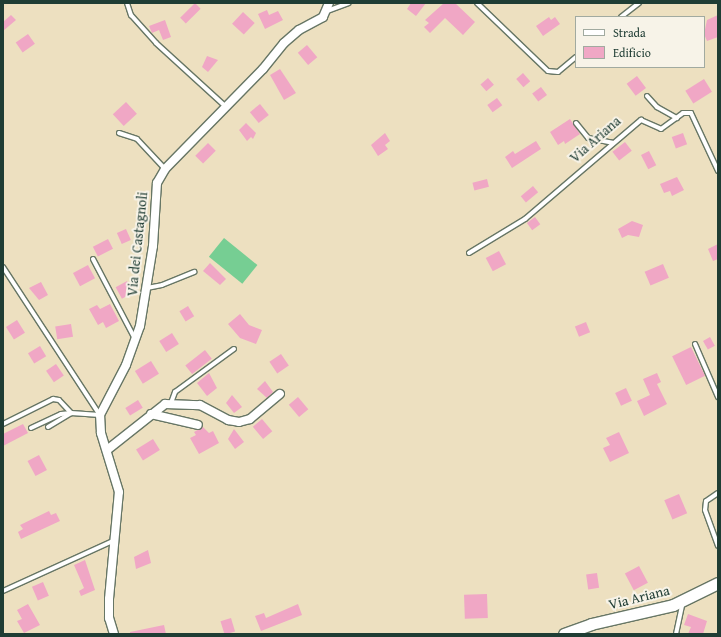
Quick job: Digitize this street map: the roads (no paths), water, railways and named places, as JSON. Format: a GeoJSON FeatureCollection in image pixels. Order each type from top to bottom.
{"type":"FeatureCollection","features":[{"type":"Feature","properties":{"kind":"main road","name":"Via Ariana"},"geometry":{"type":"LineString","coordinates":[[564,634],[591,624],[662,608],[683,601],[718,583]]}},
{"type":"Feature","properties":{"kind":"street","name":"Via dei Castagnoli"},"geometry":{"type":"LineString","coordinates":[[100,415],[136,340],[147,288],[153,246],[156,191],[165,168],[263,69],[287,40],[321,19],[328,7]]}},
{"type":"Feature","properties":{"kind":"street"},"geometry":{"type":"LineString","coordinates":[[107,450],[163,404],[200,404],[225,418],[239,422],[250,419],[280,394]]}},
{"type":"Feature","properties":{"kind":"street"},"geometry":{"type":"LineString","coordinates":[[151,414],[198,424]]}},
{"type":"Feature","properties":{"kind":"street"},"geometry":{"type":"LineString","coordinates":[[100,415],[101,430],[119,492],[108,610],[114,634]]}},
{"type":"Feature","properties":{"kind":"lane"},"geometry":{"type":"LineString","coordinates":[[127,3],[131,15],[156,43],[226,107]]}},
{"type":"Feature","properties":{"kind":"lane","name":"Via dei Castagnoli"},"geometry":{"type":"LineString","coordinates":[[328,7],[349,3]]}},
{"type":"Feature","properties":{"kind":"lane"},"geometry":{"type":"LineString","coordinates":[[477,3],[548,71],[558,72],[575,58]]}},
{"type":"Feature","properties":{"kind":"lane"},"geometry":{"type":"LineString","coordinates":[[622,16],[639,3]]}},
{"type":"Feature","properties":{"kind":"lane"},"geometry":{"type":"LineString","coordinates":[[647,96],[657,107],[677,118]]}},
{"type":"Feature","properties":{"kind":"lane","name":"Via Ariana"},"geometry":{"type":"LineString","coordinates":[[469,253],[525,219],[641,120],[661,129],[686,112],[693,116],[718,172]]}},
{"type":"Feature","properties":{"kind":"lane"},"geometry":{"type":"LineString","coordinates":[[576,123],[588,138],[613,143]]}},
{"type":"Feature","properties":{"kind":"lane"},"geometry":{"type":"LineString","coordinates":[[119,132],[137,139],[165,168]]}},
{"type":"Feature","properties":{"kind":"lane"},"geometry":{"type":"LineString","coordinates":[[93,259],[136,340]]}},
{"type":"Feature","properties":{"kind":"lane"},"geometry":{"type":"LineString","coordinates":[[3,268],[100,415]]}},
{"type":"Feature","properties":{"kind":"lane"},"geometry":{"type":"LineString","coordinates":[[147,288],[162,285],[195,272]]}},
{"type":"Feature","properties":{"kind":"lane"},"geometry":{"type":"LineString","coordinates":[[695,344],[718,397]]}},
{"type":"Feature","properties":{"kind":"lane"},"geometry":{"type":"LineString","coordinates":[[171,403],[175,392],[234,349]]}},
{"type":"Feature","properties":{"kind":"lane"},"geometry":{"type":"LineString","coordinates":[[3,424],[53,399],[59,400],[71,414]]}},
{"type":"Feature","properties":{"kind":"lane"},"geometry":{"type":"LineString","coordinates":[[31,428],[60,414],[100,415]]}},
{"type":"Feature","properties":{"kind":"lane"},"geometry":{"type":"LineString","coordinates":[[48,427],[71,414]]}},
{"type":"Feature","properties":{"kind":"lane"},"geometry":{"type":"LineString","coordinates":[[718,493],[706,501],[705,510],[718,546]]}},
{"type":"Feature","properties":{"kind":"lane"},"geometry":{"type":"LineString","coordinates":[[3,591],[115,540]]}},
{"type":"Feature","properties":{"kind":"lane"},"geometry":{"type":"LineString","coordinates":[[676,634],[683,601]]}}]}
